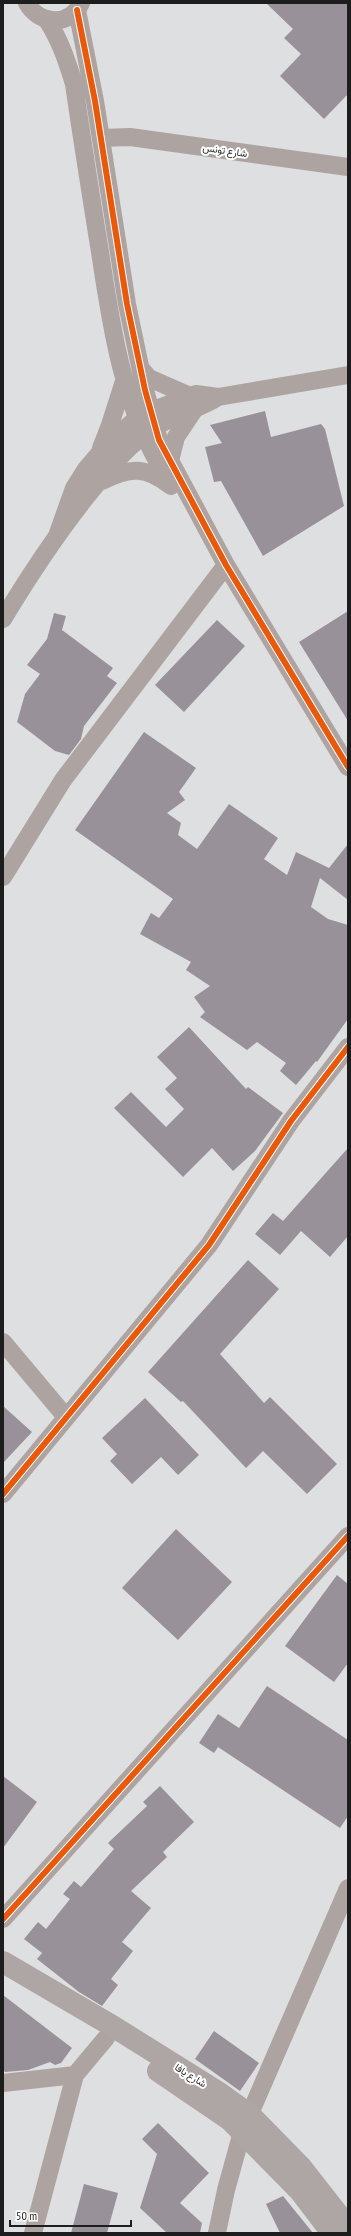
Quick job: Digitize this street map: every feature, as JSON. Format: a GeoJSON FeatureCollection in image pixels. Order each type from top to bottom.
{"type":"FeatureCollection","features":[{"type":"Feature","properties":{"kind":"main road","name":"شارع يافا"},"geometry":{"type":"LineString","coordinates":[[3,1962],[114,2027],[218,2092],[246,2123],[332,2233]]}},
{"type":"Feature","properties":{"kind":"main road","name":"شارع يافا"},"geometry":{"type":"LineString","coordinates":[[3,1977],[106,2038],[230,2120],[246,2123],[301,2167],[348,2227]]}},
{"type":"Feature","properties":{"kind":"street"},"geometry":{"type":"LineString","coordinates":[[27,3],[33,12],[47,20],[59,21],[67,18],[79,6]]}},
{"type":"Feature","properties":{"kind":"street"},"geometry":{"type":"LineString","coordinates":[[79,6],[127,304],[141,369],[147,423],[171,486],[226,565]]}},
{"type":"Feature","properties":{"kind":"street"},"geometry":{"type":"LineString","coordinates":[[47,20],[56,34],[66,57],[74,84],[108,307],[124,381],[147,423],[159,440],[226,565],[346,761]]}},
{"type":"Feature","properties":{"kind":"street","name":"شارع تونس"},"geometry":{"type":"LineString","coordinates":[[101,138],[130,137],[348,167]]}},
{"type":"Feature","properties":{"kind":"street"},"geometry":{"type":"LineString","coordinates":[[141,369],[149,378],[192,403]]}},
{"type":"Feature","properties":{"kind":"street"},"geometry":{"type":"LineString","coordinates":[[170,461],[176,437],[196,394],[218,397],[348,374]]}},
{"type":"Feature","properties":{"kind":"street"},"geometry":{"type":"LineString","coordinates":[[58,533],[74,488],[95,458],[108,430],[124,381]]}},
{"type":"Feature","properties":{"kind":"street"},"geometry":{"type":"LineString","coordinates":[[95,458],[147,423],[192,403]]}},
{"type":"Feature","properties":{"kind":"street"},"geometry":{"type":"LineString","coordinates":[[3,619],[58,533],[98,483],[127,450],[147,423]]}},
{"type":"Feature","properties":{"kind":"street"},"geometry":{"type":"LineString","coordinates":[[98,483],[124,472],[134,470],[153,473],[171,486]]}},
{"type":"Feature","properties":{"kind":"street"},"geometry":{"type":"LineString","coordinates":[[3,877],[63,780],[226,565]]}},
{"type":"Feature","properties":{"kind":"street"},"geometry":{"type":"LineString","coordinates":[[3,1494],[209,1245],[291,1121],[348,1047]]}},
{"type":"Feature","properties":{"kind":"street"},"geometry":{"type":"LineString","coordinates":[[3,1342],[66,1417]]}},
{"type":"Feature","properties":{"kind":"street"},"geometry":{"type":"LineString","coordinates":[[3,1919],[348,1536]]}},
{"type":"Feature","properties":{"kind":"street"},"geometry":{"type":"LineString","coordinates":[[217,2233],[226,2190],[246,2123],[346,1895]]}},
{"type":"Feature","properties":{"kind":"street"},"geometry":{"type":"LineString","coordinates":[[33,2233],[75,2074],[106,2038]]}},
{"type":"Feature","properties":{"kind":"street"},"geometry":{"type":"LineString","coordinates":[[3,2083],[75,2074]]}},
{"type":"Feature","properties":{"kind":"building"},"geometry":{"type":"Polygon","coordinates":[[[266,3],[348,3],[348,94],[324,119],[280,76],[301,54],[284,38],[293,29],[266,3]]]}},
{"type":"Feature","properties":{"kind":"building"},"geometry":{"type":"Polygon","coordinates":[[[265,411],[271,437],[321,424],[325,429],[344,506],[263,556],[221,481],[214,482],[205,447],[222,443],[210,425],[265,411]]]}},
{"type":"Feature","properties":{"kind":"building"},"geometry":{"type":"Polygon","coordinates":[[[348,611],[348,721],[299,642],[348,611]]]}},
{"type":"Feature","properties":{"kind":"building"},"geometry":{"type":"Polygon","coordinates":[[[54,613],[66,616],[62,630],[113,668],[107,676],[117,683],[84,726],[81,739],[69,755],[55,751],[17,722],[25,694],[40,674],[27,665],[47,639],[54,613]]]}},
{"type":"Feature","properties":{"kind":"building"},"geometry":{"type":"Polygon","coordinates":[[[217,620],[245,646],[184,712],[155,685],[217,620]]]}},
{"type":"Feature","properties":{"kind":"building"},"geometry":{"type":"Polygon","coordinates":[[[144,732],[196,768],[179,792],[185,800],[167,813],[181,823],[178,835],[197,849],[229,804],[278,838],[264,859],[287,875],[296,852],[329,868],[348,844],[348,900],[320,878],[311,907],[328,919],[348,925],[348,1019],[317,1062],[316,1061],[296,1085],[280,1071],[286,1063],[257,1042],[247,1050],[200,1017],[205,1012],[194,997],[210,986],[186,970],[191,962],[140,934],[151,913],[159,918],[173,899],[75,830],[144,732]]]}},
{"type":"Feature","properties":{"kind":"building"},"geometry":{"type":"Polygon","coordinates":[[[189,1027],[246,1089],[248,1087],[283,1113],[255,1151],[233,1171],[212,1148],[183,1177],[114,1108],[131,1092],[166,1127],[184,1109],[165,1089],[177,1078],[157,1057],[189,1027]]]}},
{"type":"Feature","properties":{"kind":"building"},"geometry":{"type":"Polygon","coordinates":[[[348,1148],[348,1236],[330,1257],[301,1231],[280,1255],[255,1234],[273,1213],[283,1221],[348,1148]]]}},
{"type":"Feature","properties":{"kind":"building"},"geometry":{"type":"Polygon","coordinates":[[[248,1260],[279,1289],[220,1354],[264,1403],[270,1397],[337,1464],[307,1494],[263,1451],[246,1468],[183,1401],[181,1402],[148,1372],[248,1260]]]}},
{"type":"Feature","properties":{"kind":"building"},"geometry":{"type":"Polygon","coordinates":[[[145,1398],[199,1455],[178,1475],[161,1457],[132,1484],[110,1461],[117,1454],[102,1438],[145,1398]]]}},
{"type":"Feature","properties":{"kind":"building"},"geometry":{"type":"Polygon","coordinates":[[[3,1406],[32,1432],[3,1463],[3,1406]]]}},
{"type":"Feature","properties":{"kind":"building"},"geometry":{"type":"Polygon","coordinates":[[[176,1529],[232,1582],[178,1640],[122,1588],[176,1529]]]}},
{"type":"Feature","properties":{"kind":"building"},"geometry":{"type":"Polygon","coordinates":[[[337,1575],[348,1584],[348,1663],[334,1682],[285,1646],[337,1575]]]}},
{"type":"Feature","properties":{"kind":"building"},"geometry":{"type":"Polygon","coordinates":[[[267,1686],[348,1740],[348,1816],[340,1828],[218,1747],[214,1753],[199,1743],[218,1714],[239,1728],[267,1686]]]}},
{"type":"Feature","properties":{"kind":"building"},"geometry":{"type":"Polygon","coordinates":[[[3,1776],[37,1802],[3,1848],[3,1776]]]}},
{"type":"Feature","properties":{"kind":"building"},"geometry":{"type":"Polygon","coordinates":[[[160,1786],[194,1822],[163,1852],[167,1857],[131,1891],[151,1908],[122,1942],[133,1951],[111,1979],[118,1985],[102,2006],[79,1992],[37,1959],[42,1953],[24,1939],[38,1922],[46,1929],[70,1899],[63,1894],[74,1881],[81,1887],[114,1849],[108,1843],[147,1806],[143,1802],[160,1786]]]}},
{"type":"Feature","properties":{"kind":"building"},"geometry":{"type":"Polygon","coordinates":[[[3,1995],[72,2048],[61,2063],[55,2065],[50,2062],[28,2070],[5,2072],[3,2070],[3,1995]]]}},
{"type":"Feature","properties":{"kind":"building"},"geometry":{"type":"Polygon","coordinates":[[[214,2031],[259,2063],[240,2091],[195,2059],[214,2031]]]}},
{"type":"Feature","properties":{"kind":"building"},"geometry":{"type":"Polygon","coordinates":[[[158,2123],[209,2173],[180,2203],[202,2223],[200,2233],[167,2233],[140,2208],[157,2154],[142,2139],[158,2123]]]}},
{"type":"Feature","properties":{"kind":"building"},"geometry":{"type":"Polygon","coordinates":[[[84,2184],[118,2193],[107,2233],[71,2233],[84,2184]]]}},
{"type":"Feature","properties":{"kind":"building"},"geometry":{"type":"Polygon","coordinates":[[[283,2196],[313,2233],[280,2233],[266,2204],[283,2196]]]}},
{"type":"Feature","properties":{"kind":"cycle path"},"geometry":{"type":"LineString","coordinates":[[77,10],[95,101],[127,304],[145,390],[159,440],[226,565],[348,767]]}},
{"type":"Feature","properties":{"kind":"cycle path"},"geometry":{"type":"LineString","coordinates":[[3,1494],[209,1245],[291,1121],[348,1047]]}},
{"type":"Feature","properties":{"kind":"cycle path"},"geometry":{"type":"LineString","coordinates":[[3,1919],[348,1536]]}}]}
